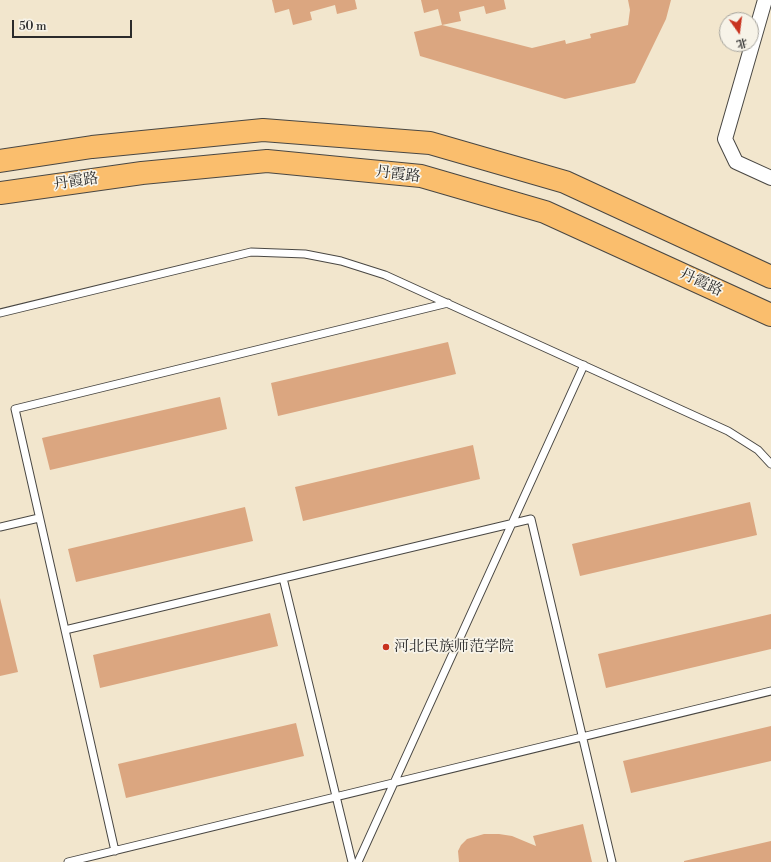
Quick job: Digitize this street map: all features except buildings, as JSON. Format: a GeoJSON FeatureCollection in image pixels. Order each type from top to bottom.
{"type":"FeatureCollection","features":[{"type":"Feature","properties":{"kind":"main road"},"geometry":{"type":"LineString","coordinates":[[0,161],[92,148],[263,130],[430,143],[564,182],[771,277]]}},
{"type":"Feature","properties":{"kind":"main road","name":"丹霞路"},"geometry":{"type":"LineString","coordinates":[[0,193],[142,173],[267,161],[422,176],[545,212],[771,316]]}},
{"type":"Feature","properties":{"kind":"street"},"geometry":{"type":"LineString","coordinates":[[765,0],[725,139],[736,162],[771,178]]}},
{"type":"Feature","properties":{"kind":"lane"},"geometry":{"type":"LineString","coordinates":[[0,313],[251,252],[305,254],[340,261],[385,275],[728,431],[758,450],[771,464]]}},
{"type":"Feature","properties":{"kind":"lane"},"geometry":{"type":"LineString","coordinates":[[115,851],[15,409],[448,304]]}},
{"type":"Feature","properties":{"kind":"lane"},"geometry":{"type":"LineString","coordinates":[[358,862],[584,365]]}},
{"type":"Feature","properties":{"kind":"lane"},"geometry":{"type":"LineString","coordinates":[[0,527],[39,518]]}},
{"type":"Feature","properties":{"kind":"lane"},"geometry":{"type":"LineString","coordinates":[[65,630],[531,519],[612,862]]}},
{"type":"Feature","properties":{"kind":"lane"},"geometry":{"type":"LineString","coordinates":[[283,578],[352,862]]}},
{"type":"Feature","properties":{"kind":"lane"},"geometry":{"type":"LineString","coordinates":[[68,862],[771,691]]}},
{"type":"Feature","properties":{"kind":"place","name":"河北民族师范学院"},"geometry":{"type":"Point","coordinates":[386,647]}}]}
